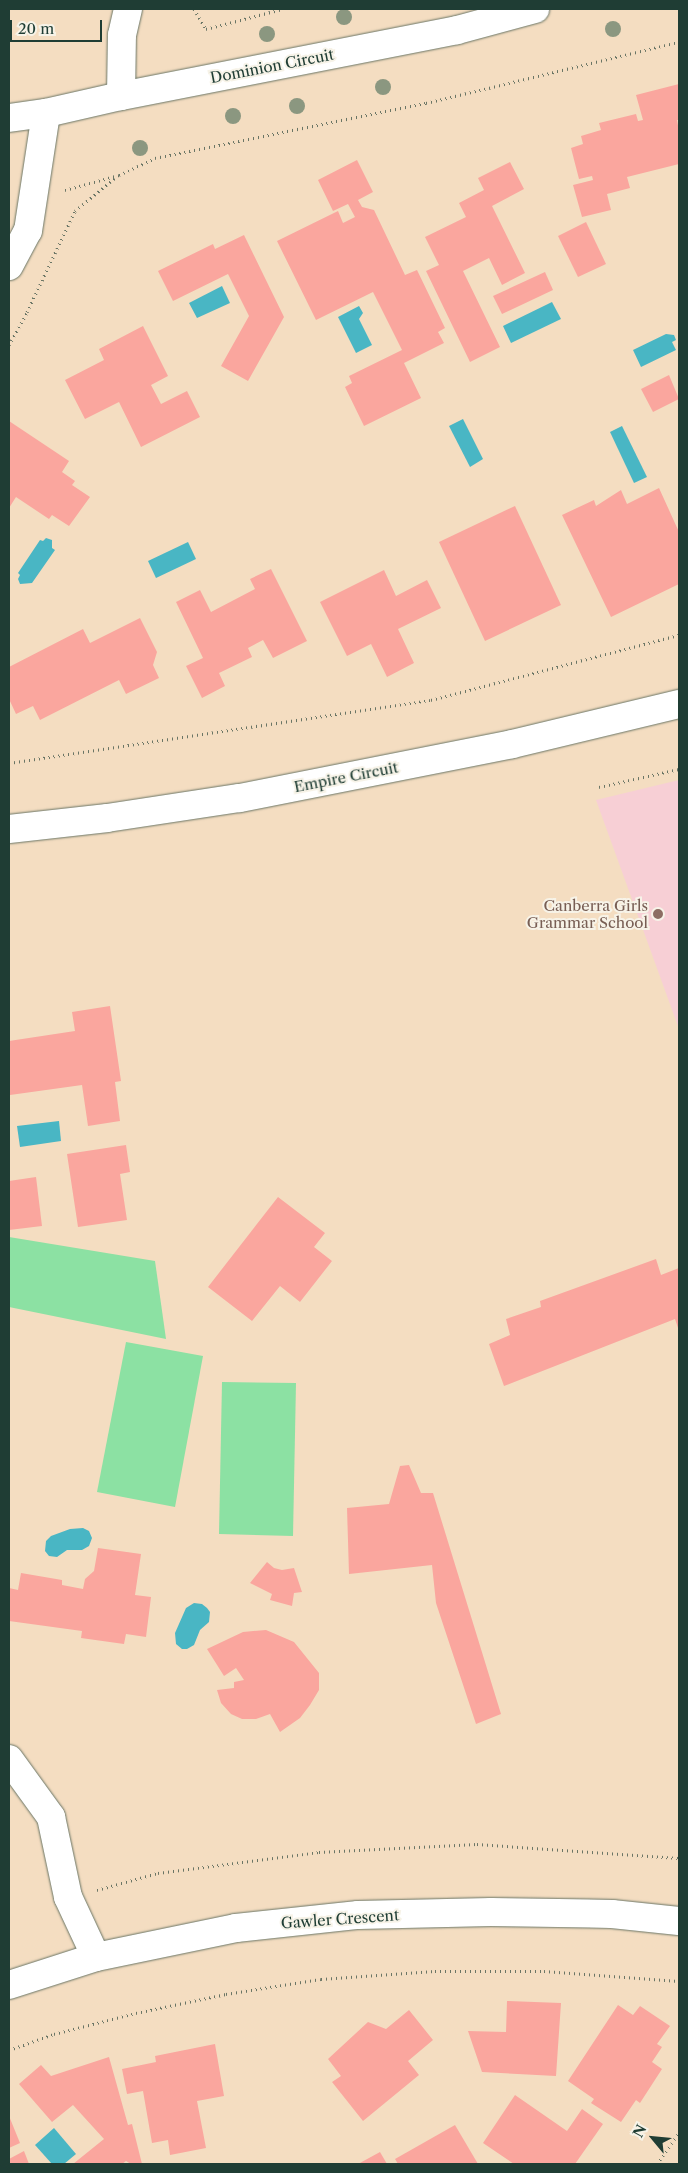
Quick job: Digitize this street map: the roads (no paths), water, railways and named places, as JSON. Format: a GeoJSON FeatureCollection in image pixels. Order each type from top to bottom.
{"type":"FeatureCollection","features":[{"type":"Feature","properties":{"kind":"street"},"geometry":{"type":"LineString","coordinates":[[121,96],[122,35],[128,9]]}},
{"type":"Feature","properties":{"kind":"street","name":"Dominion Circuit"},"geometry":{"type":"LineString","coordinates":[[9,118],[46,113],[121,96],[447,32],[535,9]]}},
{"type":"Feature","properties":{"kind":"street"},"geometry":{"type":"LineString","coordinates":[[9,266],[28,231],[46,113]]}},
{"type":"Feature","properties":{"kind":"street","name":"Empire Circuit"},"geometry":{"type":"LineString","coordinates":[[9,829],[107,818],[240,798],[512,744],[679,704]]}},
{"type":"Feature","properties":{"kind":"street"},"geometry":{"type":"LineString","coordinates":[[9,1759],[51,1817],[68,1897],[96,1957]]}},
{"type":"Feature","properties":{"kind":"street","name":"Gawler Crescent"},"geometry":{"type":"LineString","coordinates":[[9,1985],[96,1957],[236,1928],[358,1914],[491,1912],[612,1914],[679,1921]]}},
{"type":"Feature","properties":{"kind":"water"},"geometry":{"type":"Polygon","coordinates":[[[222,286],[230,303],[197,318],[189,303],[222,286]]]}},
{"type":"Feature","properties":{"kind":"water"},"geometry":{"type":"Polygon","coordinates":[[[552,302],[561,319],[511,343],[503,326],[552,302]]]}},
{"type":"Feature","properties":{"kind":"water"},"geometry":{"type":"Polygon","coordinates":[[[359,306],[363,313],[359,319],[372,345],[356,353],[338,317],[359,306]]]}},
{"type":"Feature","properties":{"kind":"water"},"geometry":{"type":"Polygon","coordinates":[[[666,334],[674,335],[676,340],[672,342],[676,350],[641,367],[633,350],[666,334]]]}},
{"type":"Feature","properties":{"kind":"water"},"geometry":{"type":"Polygon","coordinates":[[[463,419],[483,459],[470,467],[449,426],[463,419]]]}},
{"type":"Feature","properties":{"kind":"water"},"geometry":{"type":"Polygon","coordinates":[[[622,426],[647,477],[634,483],[610,432],[622,426]]]}},
{"type":"Feature","properties":{"kind":"water"},"geometry":{"type":"Polygon","coordinates":[[[46,538],[52,540],[52,548],[55,550],[32,583],[20,584],[18,579],[20,575],[18,573],[40,540],[43,541],[46,538]]]}},
{"type":"Feature","properties":{"kind":"water"},"geometry":{"type":"Polygon","coordinates":[[[188,542],[196,559],[156,578],[148,561],[188,542]]]}},
{"type":"Feature","properties":{"kind":"water"},"geometry":{"type":"Polygon","coordinates":[[[59,1121],[61,1141],[20,1147],[17,1126],[59,1121]]]}},
{"type":"Feature","properties":{"kind":"water"},"geometry":{"type":"Polygon","coordinates":[[[83,1528],[89,1531],[92,1538],[89,1546],[82,1550],[67,1550],[57,1557],[49,1556],[45,1551],[46,1541],[51,1536],[70,1529],[83,1528]]]}},
{"type":"Feature","properties":{"kind":"water"},"geometry":{"type":"Polygon","coordinates":[[[194,1603],[202,1604],[207,1608],[210,1612],[209,1622],[200,1630],[194,1645],[187,1649],[182,1649],[176,1644],[175,1633],[186,1608],[194,1603]]]}},
{"type":"Feature","properties":{"kind":"water"},"geometry":{"type":"Polygon","coordinates":[[[54,2128],[76,2154],[64,2164],[52,2164],[35,2145],[54,2128]]]}},
{"type":"Feature","properties":{"kind":"place","name":"Canberra Girls Grammar School"},"geometry":{"type":"Point","coordinates":[658,914]}}]}
